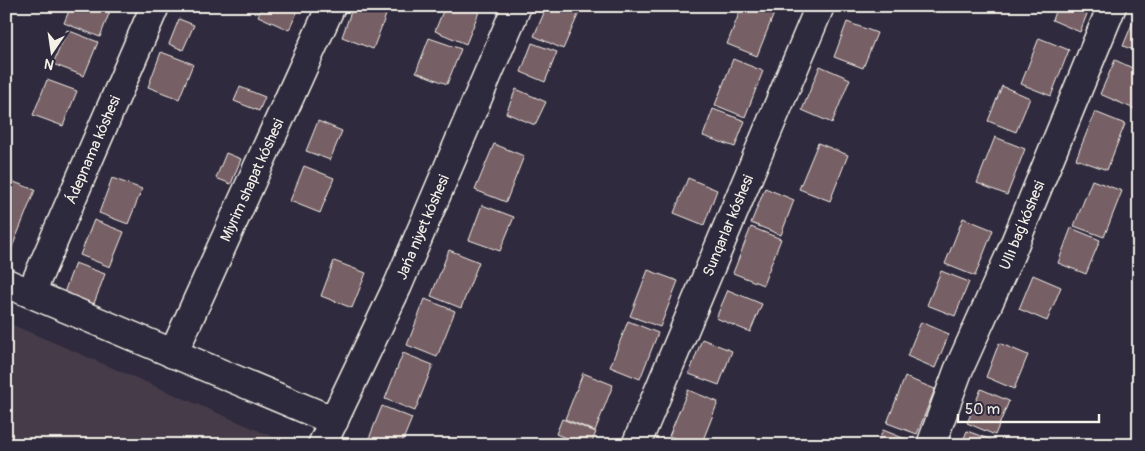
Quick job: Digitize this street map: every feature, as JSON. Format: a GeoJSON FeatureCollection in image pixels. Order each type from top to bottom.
{"type":"FeatureCollection","features":[{"type":"Feature","properties":{"kind":"street","name":"Ádepnama kóshesi"},"geometry":{"type":"LineString","coordinates":[[18,288],[155,6]]}},
{"type":"Feature","properties":{"kind":"street","name":"Miyrim shapat kóshesi"},"geometry":{"type":"LineString","coordinates":[[173,354],[331,6]]}},
{"type":"Feature","properties":{"kind":"street","name":"Jańa niyet kóshesi"},"geometry":{"type":"LineString","coordinates":[[322,445],[398,286],[517,6]]}},
{"type":"Feature","properties":{"kind":"street","name":"Sunqarlar kóshesi"},"geometry":{"type":"LineString","coordinates":[[636,445],[820,6]]}},
{"type":"Feature","properties":{"kind":"street","name":"Ullı baǵ kóshesi"},"geometry":{"type":"LineString","coordinates":[[931,445],[958,371],[1010,255],[1112,6]]}},
{"type":"Feature","properties":{"kind":"street"},"geometry":{"type":"LineString","coordinates":[[18,288],[334,421]]}},
{"type":"Feature","properties":{"kind":"shaded area"},"geometry":{"type":"Polygon","coordinates":[[[6,322],[290,444],[6,445],[6,322]]]}},
{"type":"Feature","properties":{"kind":"building"},"geometry":{"type":"Polygon","coordinates":[[[71,6],[112,6],[100,37],[64,23],[71,6]]]}},
{"type":"Feature","properties":{"kind":"building"},"geometry":{"type":"Polygon","coordinates":[[[263,6],[300,6],[289,30],[258,16],[263,6]]]}},
{"type":"Feature","properties":{"kind":"building"},"geometry":{"type":"Polygon","coordinates":[[[353,6],[364,6],[386,15],[373,49],[342,37],[353,6]]]}},
{"type":"Feature","properties":{"kind":"building"},"geometry":{"type":"Polygon","coordinates":[[[445,6],[465,6],[479,12],[466,44],[435,31],[445,6]]]}},
{"type":"Feature","properties":{"kind":"building"},"geometry":{"type":"Polygon","coordinates":[[[547,6],[582,6],[563,49],[534,36],[547,6]]]}},
{"type":"Feature","properties":{"kind":"building"},"geometry":{"type":"Polygon","coordinates":[[[742,6],[762,6],[775,11],[757,56],[727,44],[742,6]]]}},
{"type":"Feature","properties":{"kind":"building"},"geometry":{"type":"Polygon","coordinates":[[[1057,6],[1090,6],[1080,32],[1052,20],[1057,6]]]}},
{"type":"Feature","properties":{"kind":"building"},"geometry":{"type":"Polygon","coordinates":[[[1137,12],[1139,13],[1139,52],[1123,46],[1137,12]]]}},
{"type":"Feature","properties":{"kind":"building"},"geometry":{"type":"Polygon","coordinates":[[[179,19],[194,25],[183,50],[169,44],[179,19]]]}},
{"type":"Feature","properties":{"kind":"building"},"geometry":{"type":"Polygon","coordinates":[[[847,22],[877,33],[863,68],[834,57],[847,22]]]}},
{"type":"Feature","properties":{"kind":"building"},"geometry":{"type":"Polygon","coordinates":[[[67,30],[98,42],[84,76],[53,64],[67,30]]]}},
{"type":"Feature","properties":{"kind":"building"},"geometry":{"type":"Polygon","coordinates":[[[429,38],[461,49],[447,84],[416,72],[429,38]]]}},
{"type":"Feature","properties":{"kind":"building"},"geometry":{"type":"Polygon","coordinates":[[[1039,38],[1069,50],[1051,96],[1021,84],[1039,38]]]}},
{"type":"Feature","properties":{"kind":"building"},"geometry":{"type":"Polygon","coordinates":[[[532,43],[557,52],[545,82],[521,72],[532,43]]]}},
{"type":"Feature","properties":{"kind":"building"},"geometry":{"type":"Polygon","coordinates":[[[161,52],[193,64],[179,99],[148,87],[161,52]]]}},
{"type":"Feature","properties":{"kind":"building"},"geometry":{"type":"Polygon","coordinates":[[[733,59],[763,71],[745,117],[715,105],[733,59]]]}},
{"type":"Feature","properties":{"kind":"building"},"geometry":{"type":"Polygon","coordinates":[[[1115,60],[1139,71],[1139,111],[1100,94],[1115,60]]]}},
{"type":"Feature","properties":{"kind":"building"},"geometry":{"type":"Polygon","coordinates":[[[820,66],[850,79],[832,123],[802,110],[820,66]]]}},
{"type":"Feature","properties":{"kind":"building"},"geometry":{"type":"Polygon","coordinates":[[[47,80],[77,91],[63,126],[33,115],[47,80]]]}},
{"type":"Feature","properties":{"kind":"building"},"geometry":{"type":"Polygon","coordinates":[[[1002,86],[1030,98],[1016,132],[988,121],[1002,86]]]}},
{"type":"Feature","properties":{"kind":"building"},"geometry":{"type":"Polygon","coordinates":[[[240,87],[265,97],[259,111],[234,101],[240,87]]]}},
{"type":"Feature","properties":{"kind":"building"},"geometry":{"type":"Polygon","coordinates":[[[516,89],[546,102],[535,125],[506,113],[516,89]]]}},
{"type":"Feature","properties":{"kind":"building"},"geometry":{"type":"Polygon","coordinates":[[[713,109],[745,121],[735,147],[703,136],[713,109]]]}},
{"type":"Feature","properties":{"kind":"building"},"geometry":{"type":"Polygon","coordinates":[[[1095,112],[1125,124],[1107,170],[1076,159],[1095,112]]]}},
{"type":"Feature","properties":{"kind":"building"},"geometry":{"type":"Polygon","coordinates":[[[318,121],[342,131],[330,160],[306,151],[318,121]]]}},
{"type":"Feature","properties":{"kind":"building"},"geometry":{"type":"Polygon","coordinates":[[[995,137],[1025,149],[1007,195],[977,183],[995,137]]]}},
{"type":"Feature","properties":{"kind":"building"},"geometry":{"type":"Polygon","coordinates":[[[818,143],[848,155],[830,201],[799,189],[818,143]]]}},
{"type":"Feature","properties":{"kind":"building"},"geometry":{"type":"Polygon","coordinates":[[[494,144],[524,156],[506,202],[475,190],[494,144]]]}},
{"type":"Feature","properties":{"kind":"building"},"geometry":{"type":"Polygon","coordinates":[[[226,153],[241,159],[231,184],[216,178],[226,153]]]}},
{"type":"Feature","properties":{"kind":"building"},"geometry":{"type":"Polygon","coordinates":[[[304,166],[334,178],[320,213],[290,201],[304,166]]]}},
{"type":"Feature","properties":{"kind":"building"},"geometry":{"type":"Polygon","coordinates":[[[112,178],[142,189],[128,224],[99,213],[112,178]]]}},
{"type":"Feature","properties":{"kind":"building"},"geometry":{"type":"Polygon","coordinates":[[[688,178],[717,190],[704,225],[674,213],[688,178]]]}},
{"type":"Feature","properties":{"kind":"building"},"geometry":{"type":"Polygon","coordinates":[[[6,179],[35,190],[11,250],[6,248],[6,179]]]}},
{"type":"Feature","properties":{"kind":"building"},"geometry":{"type":"Polygon","coordinates":[[[1092,180],[1122,191],[1104,237],[1074,226],[1092,180]]]}},
{"type":"Feature","properties":{"kind":"building"},"geometry":{"type":"Polygon","coordinates":[[[765,188],[794,200],[781,235],[751,223],[765,188]]]}},
{"type":"Feature","properties":{"kind":"building"},"geometry":{"type":"Polygon","coordinates":[[[482,205],[514,217],[500,251],[469,240],[482,205]]]}},
{"type":"Feature","properties":{"kind":"building"},"geometry":{"type":"Polygon","coordinates":[[[963,218],[993,230],[975,276],[945,264],[963,218]]]}},
{"type":"Feature","properties":{"kind":"building"},"geometry":{"type":"Polygon","coordinates":[[[94,220],[124,232],[110,267],[80,255],[94,220]]]}},
{"type":"Feature","properties":{"kind":"building"},"geometry":{"type":"Polygon","coordinates":[[[751,227],[781,239],[763,285],[733,273],[751,227]]]}},
{"type":"Feature","properties":{"kind":"building"},"geometry":{"type":"Polygon","coordinates":[[[1071,228],[1100,240],[1086,274],[1058,263],[1071,228]]]}},
{"type":"Feature","properties":{"kind":"building"},"geometry":{"type":"Polygon","coordinates":[[[449,250],[479,262],[461,308],[431,296],[449,250]]]}},
{"type":"Feature","properties":{"kind":"building"},"geometry":{"type":"Polygon","coordinates":[[[334,261],[366,273],[352,308],[321,296],[334,261]]]}},
{"type":"Feature","properties":{"kind":"building"},"geometry":{"type":"Polygon","coordinates":[[[75,263],[105,274],[92,309],[62,298],[75,263]]]}},
{"type":"Feature","properties":{"kind":"building"},"geometry":{"type":"Polygon","coordinates":[[[648,270],[678,281],[660,327],[630,316],[648,270]]]}},
{"type":"Feature","properties":{"kind":"building"},"geometry":{"type":"Polygon","coordinates":[[[941,271],[969,282],[955,316],[927,305],[941,271]]]}},
{"type":"Feature","properties":{"kind":"building"},"geometry":{"type":"Polygon","coordinates":[[[1033,275],[1061,287],[1047,321],[1019,309],[1033,275]]]}},
{"type":"Feature","properties":{"kind":"building"},"geometry":{"type":"Polygon","coordinates":[[[728,290],[762,304],[750,332],[716,318],[728,290]]]}},
{"type":"Feature","properties":{"kind":"building"},"geometry":{"type":"Polygon","coordinates":[[[425,299],[455,311],[437,357],[407,345],[425,299]]]}},
{"type":"Feature","properties":{"kind":"building"},"geometry":{"type":"Polygon","coordinates":[[[628,321],[658,333],[640,379],[610,367],[628,321]]]}},
{"type":"Feature","properties":{"kind":"building"},"geometry":{"type":"Polygon","coordinates":[[[921,322],[949,334],[935,368],[907,356],[921,322]]]}},
{"type":"Feature","properties":{"kind":"building"},"geometry":{"type":"Polygon","coordinates":[[[702,339],[732,351],[719,385],[689,374],[702,339]]]}},
{"type":"Feature","properties":{"kind":"building"},"geometry":{"type":"Polygon","coordinates":[[[999,343],[1028,355],[1014,389],[986,377],[999,343]]]}},
{"type":"Feature","properties":{"kind":"building"},"geometry":{"type":"Polygon","coordinates":[[[403,353],[433,365],[415,411],[385,399],[403,353]]]}},
{"type":"Feature","properties":{"kind":"building"},"geometry":{"type":"Polygon","coordinates":[[[583,373],[613,385],[595,431],[565,419],[583,373]]]}},
{"type":"Feature","properties":{"kind":"building"},"geometry":{"type":"Polygon","coordinates":[[[905,377],[935,389],[917,434],[887,423],[905,377]]]}},
{"type":"Feature","properties":{"kind":"building"},"geometry":{"type":"Polygon","coordinates":[[[981,389],[1009,401],[995,435],[967,423],[981,389]]]}},
{"type":"Feature","properties":{"kind":"building"},"geometry":{"type":"Polygon","coordinates":[[[688,390],[718,402],[701,445],[692,445],[669,436],[688,390]]]}},
{"type":"Feature","properties":{"kind":"building"},"geometry":{"type":"Polygon","coordinates":[[[382,406],[412,418],[401,445],[377,445],[368,441],[382,406]]]}},
{"type":"Feature","properties":{"kind":"building"},"geometry":{"type":"Polygon","coordinates":[[[562,419],[596,432],[591,445],[583,445],[556,434],[562,419]]]}},
{"type":"Feature","properties":{"kind":"building"},"geometry":{"type":"Polygon","coordinates":[[[883,430],[913,442],[912,445],[877,445],[883,430]]]}},
{"type":"Feature","properties":{"kind":"building"},"geometry":{"type":"Polygon","coordinates":[[[967,431],[997,442],[996,445],[961,445],[967,431]]]}}]}
